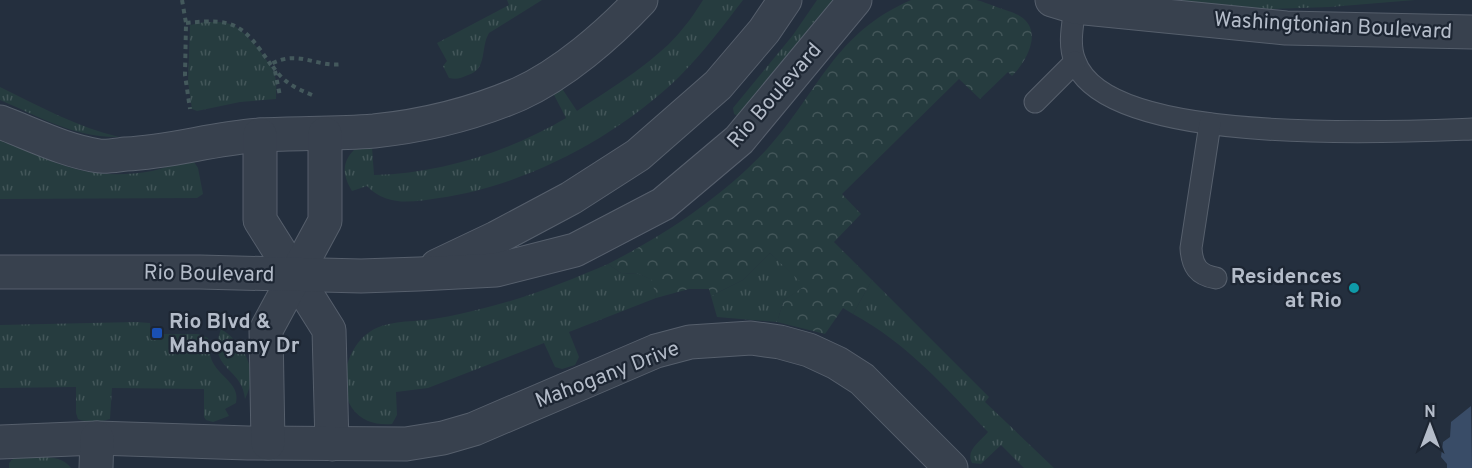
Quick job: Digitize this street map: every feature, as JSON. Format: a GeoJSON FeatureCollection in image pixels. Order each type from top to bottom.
{"type":"FeatureCollection","features":[{"type":"Feature","properties":{"kind":"street"},"geometry":{"type":"LineString","coordinates":[[0,122],[60,145],[100,156],[148,153],[260,135],[377,130],[425,122],[477,109],[520,93],[559,70],[596,42],[641,0]]}},
{"type":"Feature","properties":{"kind":"street","name":"Rio Boulevard"},"geometry":{"type":"LineString","coordinates":[[419,274],[496,238],[571,198],[638,155],[718,85],[764,30],[785,0]]}},
{"type":"Feature","properties":{"kind":"street","name":"Rio Boulevard"},"geometry":{"type":"LineString","coordinates":[[0,272],[361,276],[419,274],[496,270],[575,250],[663,204],[739,140],[855,0]]}},
{"type":"Feature","properties":{"kind":"street","name":"Washingtonian Boulevard"},"geometry":{"type":"LineString","coordinates":[[1064,3],[1287,28],[1472,32]]}},
{"type":"Feature","properties":{"kind":"street"},"geometry":{"type":"LineString","coordinates":[[268,443],[266,330],[325,221],[325,134]]}},
{"type":"Feature","properties":{"kind":"street"},"geometry":{"type":"LineString","coordinates":[[260,135],[260,220],[296,274],[329,330],[332,444]]}},
{"type":"Feature","properties":{"kind":"street","name":"Mahogany Drive"},"geometry":{"type":"LineString","coordinates":[[0,442],[96,453],[268,443],[406,444],[443,438],[474,429],[656,351],[690,342],[751,338],[780,342],[809,350],[837,363],[862,379],[951,468]]}},
{"type":"Feature","properties":{"kind":"lane"},"geometry":{"type":"LineString","coordinates":[[1064,3],[1075,62],[1084,76],[1116,100],[1152,112],[1210,124],[1274,130],[1472,129]]}},
{"type":"Feature","properties":{"kind":"lane"},"geometry":{"type":"LineString","coordinates":[[1035,102],[1075,62]]}},
{"type":"Feature","properties":{"kind":"lane"},"geometry":{"type":"LineString","coordinates":[[1210,124],[1191,248],[1196,268],[1201,274],[1216,278]]}},
{"type":"Feature","properties":{"kind":"path"},"geometry":{"type":"LineString","coordinates":[[182,0],[186,23],[185,75],[199,144]]}},
{"type":"Feature","properties":{"kind":"path"},"geometry":{"type":"LineString","coordinates":[[186,23],[219,21],[231,23],[247,34],[288,84],[316,97]]}},
{"type":"Feature","properties":{"kind":"path"},"geometry":{"type":"LineString","coordinates":[[271,64],[282,58],[296,57],[334,65],[343,64]]}},
{"type":"Feature","properties":{"kind":"path"},"geometry":{"type":"LineString","coordinates":[[271,64],[278,81],[280,99]]}},
{"type":"Feature","properties":{"kind":"green space"},"geometry":{"type":"Polygon","coordinates":[[[507,0],[542,0],[489,33],[481,63],[474,72],[459,78],[449,78],[443,66],[447,61],[437,43],[509,5],[507,0]]]}},
{"type":"Feature","properties":{"kind":"green space"},"geometry":{"type":"Polygon","coordinates":[[[703,0],[743,0],[679,77],[627,120],[568,156],[504,182],[471,192],[429,199],[392,200],[375,193],[367,186],[352,191],[348,184],[345,173],[346,162],[358,146],[372,147],[374,175],[399,173],[425,170],[474,158],[544,130],[566,118],[553,93],[561,87],[577,111],[662,50],[687,24],[703,0]]]}},
{"type":"Feature","properties":{"kind":"green space"},"geometry":{"type":"Polygon","coordinates":[[[817,0],[839,0],[813,23],[776,74],[738,116],[734,114],[733,108],[793,35],[817,0]]]}},
{"type":"Feature","properties":{"kind":"green space"},"geometry":{"type":"Polygon","coordinates":[[[911,0],[976,0],[983,2],[1024,19],[1032,33],[1032,41],[1026,56],[1012,76],[1008,72],[980,99],[959,79],[842,194],[861,214],[834,242],[872,280],[853,314],[843,308],[825,334],[777,322],[784,300],[805,286],[770,253],[743,280],[711,296],[709,289],[689,289],[656,298],[652,280],[639,274],[621,273],[608,264],[672,227],[731,183],[767,149],[785,128],[845,47],[885,14],[911,0]]]}},
{"type":"Feature","properties":{"kind":"green space"},"geometry":{"type":"Polygon","coordinates":[[[1169,0],[1415,0],[1270,9],[1169,0]]]}},
{"type":"Feature","properties":{"kind":"green space"},"geometry":{"type":"Polygon","coordinates":[[[223,22],[233,25],[251,41],[273,70],[276,81],[276,99],[240,102],[197,111],[192,109],[188,82],[190,25],[223,22]]]}},
{"type":"Feature","properties":{"kind":"green space"},"geometry":{"type":"Polygon","coordinates":[[[0,87],[73,122],[119,137],[87,134],[44,119],[0,100],[0,87]]]}},
{"type":"Feature","properties":{"kind":"green space"},"geometry":{"type":"Polygon","coordinates":[[[0,139],[56,163],[109,174],[152,171],[192,159],[198,168],[203,194],[197,198],[0,199],[0,139]]]}},
{"type":"Feature","properties":{"kind":"green space"},"geometry":{"type":"Polygon","coordinates":[[[770,253],[806,286],[784,300],[777,322],[717,317],[711,296],[743,280],[770,253]]]}},
{"type":"Feature","properties":{"kind":"green space"},"geometry":{"type":"Polygon","coordinates":[[[608,264],[621,273],[639,274],[653,280],[656,298],[569,332],[579,357],[575,365],[562,369],[555,367],[544,343],[428,388],[396,392],[397,415],[392,424],[370,422],[360,417],[352,408],[345,388],[347,366],[351,355],[363,337],[378,327],[470,312],[507,302],[608,264]]]}},
{"type":"Feature","properties":{"kind":"green space"},"geometry":{"type":"Polygon","coordinates":[[[872,280],[989,397],[985,402],[1054,468],[1024,468],[1001,445],[981,464],[972,463],[970,458],[972,450],[988,432],[942,383],[909,353],[853,314],[872,280]]]}},
{"type":"Feature","properties":{"kind":"green space"},"geometry":{"type":"Polygon","coordinates":[[[150,323],[151,340],[159,339],[159,334],[198,334],[208,338],[213,363],[236,392],[236,403],[225,409],[229,416],[213,422],[206,420],[204,417],[204,389],[112,388],[110,419],[94,422],[78,419],[76,387],[0,388],[0,325],[150,323]]]}},
{"type":"Feature","properties":{"kind":"green space"},"geometry":{"type":"Polygon","coordinates":[[[221,329],[237,343],[248,360],[251,379],[245,399],[238,380],[218,353],[221,329]]]}},
{"type":"Feature","properties":{"kind":"green space"},"geometry":{"type":"Polygon","coordinates":[[[14,458],[53,458],[66,463],[71,468],[9,468],[9,463],[14,458]]]}},
{"type":"Feature","properties":{"kind":"water"},"geometry":{"type":"Polygon","coordinates":[[[1471,406],[1472,468],[1447,468],[1447,464],[1441,457],[1443,442],[1450,437],[1451,422],[1471,406]]]}},
{"type":"Feature","properties":{"kind":"place","name":"Residences at Rio"},"geometry":{"type":"Point","coordinates":[1354,288]}},
{"type":"Feature","properties":{"kind":"place","name":"Rio Blvd & Mahogany Dr"},"geometry":{"type":"Point","coordinates":[157,333]}}]}
